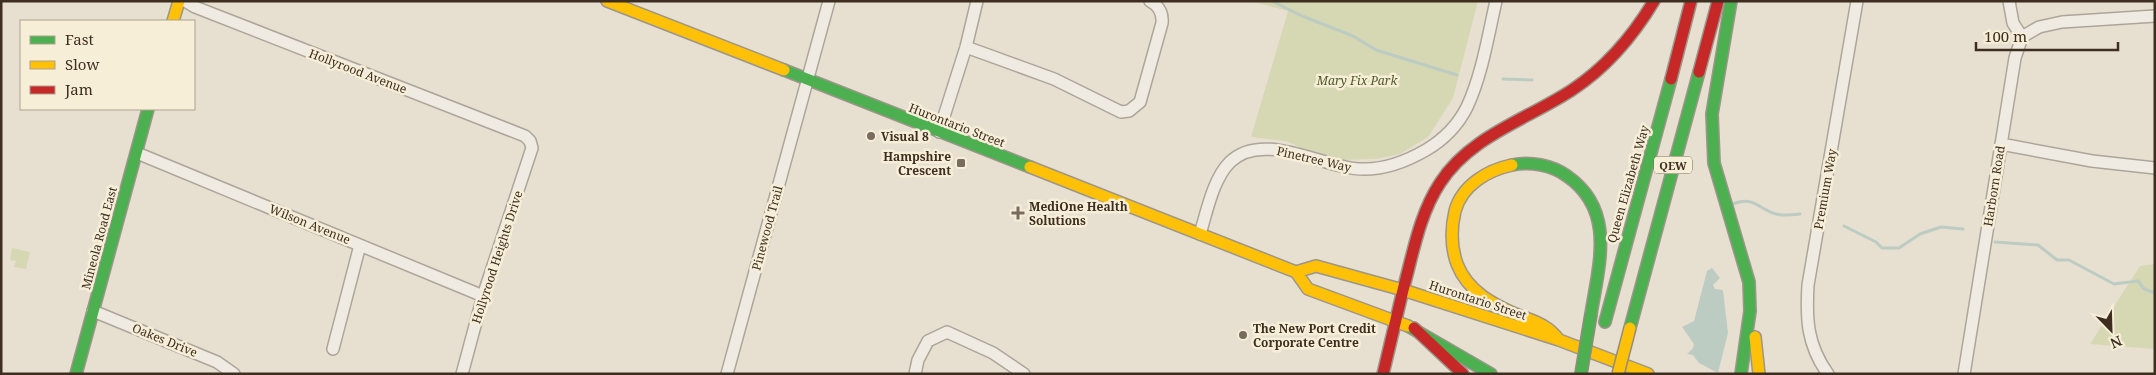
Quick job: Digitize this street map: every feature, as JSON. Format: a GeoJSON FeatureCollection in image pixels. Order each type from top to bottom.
{"type":"FeatureCollection","features":[{"type":"Feature","properties":{"kind":"main road"},"geometry":{"type":"LineString","coordinates":[[173,20],[179,1]]}},
{"type":"Feature","properties":{"kind":"main road","name":"Hurontario Street"},"geometry":{"type":"LineString","coordinates":[[607,1],[1296,272],[1308,289],[1414,328],[1490,374]]}},
{"type":"Feature","properties":{"kind":"main road"},"geometry":{"type":"LineString","coordinates":[[1383,374],[1395,320],[1427,204],[1451,168],[1482,141],[1574,89],[1600,67],[1639,27],[1654,1]]}},
{"type":"Feature","properties":{"kind":"main road","name":"Queen Elizabeth Way"},"geometry":{"type":"LineString","coordinates":[[1591,374],[1630,223],[1662,116],[1691,1]]}},
{"type":"Feature","properties":{"kind":"main road","name":"QEW"},"geometry":{"type":"LineString","coordinates":[[1618,374],[1718,1]]}},
{"type":"Feature","properties":{"kind":"main road"},"geometry":{"type":"LineString","coordinates":[[1731,1],[1712,114],[1714,163],[1720,192],[1749,282],[1750,311],[1760,374]]}},
{"type":"Feature","properties":{"kind":"main road","name":"Mineola Road East"},"geometry":{"type":"LineString","coordinates":[[76,374],[148,110]]}},
{"type":"Feature","properties":{"kind":"main road"},"geometry":{"type":"LineString","coordinates":[[1559,340],[1545,326],[1485,298],[1470,286],[1461,271],[1452,248],[1454,216],[1460,198],[1478,178],[1502,165],[1529,163],[1552,167],[1572,177],[1592,201],[1601,225],[1598,274],[1581,374]]}},
{"type":"Feature","properties":{"kind":"main road","name":"Hurontario Street"},"geometry":{"type":"LineString","coordinates":[[1296,272],[1316,266],[1403,290],[1559,340],[1648,374]]}},
{"type":"Feature","properties":{"kind":"main road"},"geometry":{"type":"LineString","coordinates":[[1741,374],[1750,311]]}},
{"type":"Feature","properties":{"kind":"main road"},"geometry":{"type":"LineString","coordinates":[[1414,328],[1463,374]]}},
{"type":"Feature","properties":{"kind":"street","name":"Hollyrood Avenue"},"geometry":{"type":"LineString","coordinates":[[185,1],[525,136],[530,141]]}},
{"type":"Feature","properties":{"kind":"street","name":"Pinewood Trail"},"geometry":{"type":"LineString","coordinates":[[727,374],[828,1]]}},
{"type":"Feature","properties":{"kind":"street"},"geometry":{"type":"LineString","coordinates":[[939,132],[966,47],[977,1]]}},
{"type":"Feature","properties":{"kind":"street"},"geometry":{"type":"LineString","coordinates":[[966,47],[1054,79],[1121,112],[1129,111],[1140,102],[1162,22],[1163,15],[1150,1]]}},
{"type":"Feature","properties":{"kind":"street","name":"Pinetree Way"},"geometry":{"type":"LineString","coordinates":[[1200,234],[1221,174],[1231,161],[1248,151],[1270,149],[1342,166],[1365,169],[1401,163],[1436,144],[1452,129],[1466,108],[1476,84],[1496,1]]}},
{"type":"Feature","properties":{"kind":"street","name":"Premium Way"},"geometry":{"type":"LineString","coordinates":[[1828,374],[1817,357],[1810,340],[1807,322],[1808,285],[1857,1]]}},
{"type":"Feature","properties":{"kind":"street"},"geometry":{"type":"LineString","coordinates":[[2009,1],[2013,23],[2022,37],[2039,27],[2062,22],[2155,16]]}},
{"type":"Feature","properties":{"kind":"street","name":"Harborn Road"},"geometry":{"type":"LineString","coordinates":[[1964,374],[2000,144],[2015,58],[2022,37]]}},
{"type":"Feature","properties":{"kind":"street","name":"Hollyrood Heights Drive"},"geometry":{"type":"LineString","coordinates":[[462,374],[483,296],[532,148],[530,141]]}},
{"type":"Feature","properties":{"kind":"street"},"geometry":{"type":"LineString","coordinates":[[2000,144],[2092,161],[2155,168]]}},
{"type":"Feature","properties":{"kind":"street","name":"Wilson Avenue"},"geometry":{"type":"LineString","coordinates":[[137,153],[483,296]]}},
{"type":"Feature","properties":{"kind":"street"},"geometry":{"type":"LineString","coordinates":[[333,349],[360,245]]}},
{"type":"Feature","properties":{"kind":"street","name":"Oakes Drive"},"geometry":{"type":"LineString","coordinates":[[93,311],[217,362],[234,374]]}},
{"type":"Feature","properties":{"kind":"street"},"geometry":{"type":"LineString","coordinates":[[915,374],[918,360],[928,341],[947,332],[993,353],[1024,374]]}},
{"type":"Feature","properties":{"kind":"green space","name":"Mary Fix Park"},"geometry":{"type":"Polygon","coordinates":[[[1250,1],[1478,1],[1453,98],[1428,137],[1400,154],[1376,159],[1344,160],[1317,155],[1286,141],[1251,137],[1288,11],[1250,1]]]}},
{"type":"Feature","properties":{"kind":"green space"},"geometry":{"type":"Polygon","coordinates":[[[12,248],[30,252],[26,269],[14,267],[16,261],[10,260],[12,248]]]}},
{"type":"Feature","properties":{"kind":"green space"},"geometry":{"type":"Polygon","coordinates":[[[2155,264],[2155,349],[2090,344],[2140,266],[2155,264]]]}},
{"type":"Feature","properties":{"kind":"shaded area"},"geometry":{"type":"Polygon","coordinates":[[[1712,268],[1720,278],[1713,285],[1715,289],[1723,290],[1728,333],[1718,373],[1699,363],[1693,355],[1687,354],[1694,344],[1682,327],[1694,321],[1707,271],[1712,268]]]}},
{"type":"Feature","properties":{"kind":"waterway"},"geometry":{"type":"LineString","coordinates":[[1272,1],[1302,16],[1353,36],[1376,50],[1457,75]]}},
{"type":"Feature","properties":{"kind":"waterway"},"geometry":{"type":"LineString","coordinates":[[1503,79],[1532,80]]}},
{"type":"Feature","properties":{"kind":"waterway"},"geometry":{"type":"LineString","coordinates":[[1732,204],[1746,201],[1776,214],[1800,214]]}},
{"type":"Feature","properties":{"kind":"waterway"},"geometry":{"type":"LineString","coordinates":[[1844,226],[1876,242],[1882,248],[1899,248],[1920,234],[1941,227],[1963,229]]}},
{"type":"Feature","properties":{"kind":"waterway"},"geometry":{"type":"LineString","coordinates":[[1995,242],[2038,245],[2057,260],[2069,260],[2114,284],[2138,281],[2144,289],[2155,293]]}},
{"type":"Feature","properties":{"kind":"traffic: fast"},"geometry":{"type":"LineString","coordinates":[[1731,1],[1712,114],[1714,163],[1749,282],[1750,311],[1741,374]]}},
{"type":"Feature","properties":{"kind":"traffic: fast"},"geometry":{"type":"LineString","coordinates":[[784,70],[1030,167]]}},
{"type":"Feature","properties":{"kind":"traffic: fast"},"geometry":{"type":"LineString","coordinates":[[1630,328],[1699,72]]}},
{"type":"Feature","properties":{"kind":"traffic: fast"},"geometry":{"type":"LineString","coordinates":[[1605,322],[1671,79]]}},
{"type":"Feature","properties":{"kind":"traffic: fast"},"geometry":{"type":"LineString","coordinates":[[76,374],[148,110]]}},
{"type":"Feature","properties":{"kind":"traffic: fast"},"geometry":{"type":"LineString","coordinates":[[1512,165],[1526,163],[1555,169],[1567,176],[1582,190],[1593,205],[1598,221],[1600,257],[1591,314]]}},
{"type":"Feature","properties":{"kind":"traffic: fast"},"geometry":{"type":"LineString","coordinates":[[1581,374],[1591,314]]}},
{"type":"Feature","properties":{"kind":"traffic: fast"},"geometry":{"type":"LineString","coordinates":[[1408,326],[1491,374]]}},
{"type":"Feature","properties":{"kind":"traffic: slow"},"geometry":{"type":"LineString","coordinates":[[173,20],[179,1]]}},
{"type":"Feature","properties":{"kind":"traffic: slow"},"geometry":{"type":"LineString","coordinates":[[607,1],[784,70]]}},
{"type":"Feature","properties":{"kind":"traffic: slow"},"geometry":{"type":"LineString","coordinates":[[1512,165],[1503,167],[1477,180],[1458,202],[1452,238],[1455,258],[1462,274],[1475,290],[1501,307],[1542,325],[1559,340]]}},
{"type":"Feature","properties":{"kind":"traffic: slow"},"geometry":{"type":"LineString","coordinates":[[1030,167],[1296,272],[1308,289],[1408,326]]}},
{"type":"Feature","properties":{"kind":"traffic: slow"},"geometry":{"type":"LineString","coordinates":[[1296,272],[1316,266],[1403,290],[1559,340],[1648,374]]}},
{"type":"Feature","properties":{"kind":"traffic: slow"},"geometry":{"type":"LineString","coordinates":[[1618,374],[1630,328]]}},
{"type":"Feature","properties":{"kind":"traffic: slow"},"geometry":{"type":"LineString","coordinates":[[1755,337],[1759,374]]}},
{"type":"Feature","properties":{"kind":"traffic: jam"},"geometry":{"type":"LineString","coordinates":[[1403,290],[1417,235],[1427,208],[1440,183],[1452,167],[1483,141],[1585,81],[1618,50],[1654,1]]}},
{"type":"Feature","properties":{"kind":"traffic: jam"},"geometry":{"type":"LineString","coordinates":[[1671,79],[1691,1]]}},
{"type":"Feature","properties":{"kind":"traffic: jam"},"geometry":{"type":"LineString","coordinates":[[1699,72],[1718,1]]}},
{"type":"Feature","properties":{"kind":"traffic: jam"},"geometry":{"type":"LineString","coordinates":[[1383,374],[1403,290]]}},
{"type":"Feature","properties":{"kind":"traffic: jam"},"geometry":{"type":"LineString","coordinates":[[1414,328],[1463,374]]}},
{"type":"Feature","properties":{"kind":"place","name":"Visual 8"},"geometry":{"type":"Point","coordinates":[871,136]}},
{"type":"Feature","properties":{"kind":"place","name":"Hampshire Crescent"},"geometry":{"type":"Point","coordinates":[961,163]}},
{"type":"Feature","properties":{"kind":"place","name":"MediOne Health Solutions"},"geometry":{"type":"Point","coordinates":[1018,213]}},
{"type":"Feature","properties":{"kind":"place","name":"The New Port Credit Corporate Centre"},"geometry":{"type":"Point","coordinates":[1243,335]}}]}
